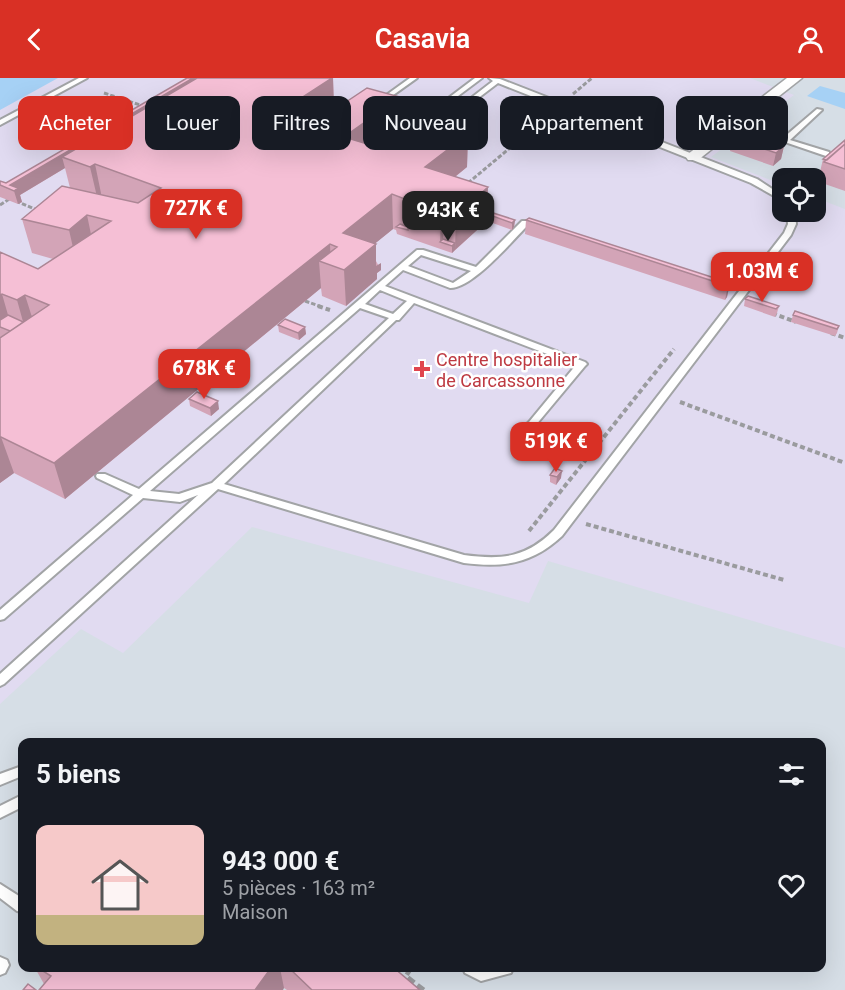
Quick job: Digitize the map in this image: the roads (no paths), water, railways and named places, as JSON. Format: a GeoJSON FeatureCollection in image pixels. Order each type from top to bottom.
{"type":"FeatureCollection","features":[{"type":"Feature","properties":{"kind":"street"},"geometry":{"type":"LineString","coordinates":[[772,96],[795,78]]}},
{"type":"Feature","properties":{"kind":"street"},"geometry":{"type":"LineString","coordinates":[[693,158],[703,150]]}},
{"type":"Feature","properties":{"kind":"lane"},"geometry":{"type":"LineString","coordinates":[[0,123],[84,78]]}},
{"type":"Feature","properties":{"kind":"lane"},"geometry":{"type":"LineString","coordinates":[[388,96],[414,78]]}},
{"type":"Feature","properties":{"kind":"lane"},"geometry":{"type":"LineString","coordinates":[[455,96],[479,78]]}},
{"type":"Feature","properties":{"kind":"lane"},"geometry":{"type":"LineString","coordinates":[[475,96],[495,79],[754,181],[772,192]]}},
{"type":"Feature","properties":{"kind":"lane"},"geometry":{"type":"LineString","coordinates":[[788,137],[819,110]]}},
{"type":"Feature","properties":{"kind":"lane"},"geometry":{"type":"LineString","coordinates":[[788,141],[826,154]]}},
{"type":"Feature","properties":{"kind":"lane"},"geometry":{"type":"LineString","coordinates":[[101,476],[140,494],[180,498],[216,485],[464,559],[487,562],[528,556],[551,541],[569,519],[788,233],[792,222]]}},
{"type":"Feature","properties":{"kind":"lane"},"geometry":{"type":"LineString","coordinates":[[402,267],[453,286],[462,282],[476,270],[525,223]]}},
{"type":"Feature","properties":{"kind":"lane"},"geometry":{"type":"LineString","coordinates":[[0,616],[420,252],[476,270]]}},
{"type":"Feature","properties":{"kind":"lane"},"geometry":{"type":"LineString","coordinates":[[379,287],[582,364],[532,424]]}},
{"type":"Feature","properties":{"kind":"lane"},"geometry":{"type":"LineString","coordinates":[[0,681],[216,485],[413,300]]}},
{"type":"Feature","properties":{"kind":"lane"},"geometry":{"type":"LineString","coordinates":[[358,304],[396,318]]}},
{"type":"Feature","properties":{"kind":"lane"},"geometry":{"type":"LineString","coordinates":[[0,780],[18,773]]}},
{"type":"Feature","properties":{"kind":"lane"},"geometry":{"type":"LineString","coordinates":[[0,812],[18,806]]}},
{"type":"Feature","properties":{"kind":"lane"},"geometry":{"type":"LineString","coordinates":[[0,890],[18,903]]}},
{"type":"Feature","properties":{"kind":"water"},"geometry":{"type":"Polygon","coordinates":[[[0,78],[58,78],[25,96],[18,96],[18,100],[0,110],[0,78]]]}},
{"type":"Feature","properties":{"kind":"water"},"geometry":{"type":"Polygon","coordinates":[[[820,86],[845,93],[845,109],[807,96],[820,86]]]}},
{"type":"Feature","properties":{"kind":"place","name":"Centre hospitalier de Carcassonne"},"geometry":{"type":"Point","coordinates":[422,369]}}]}
